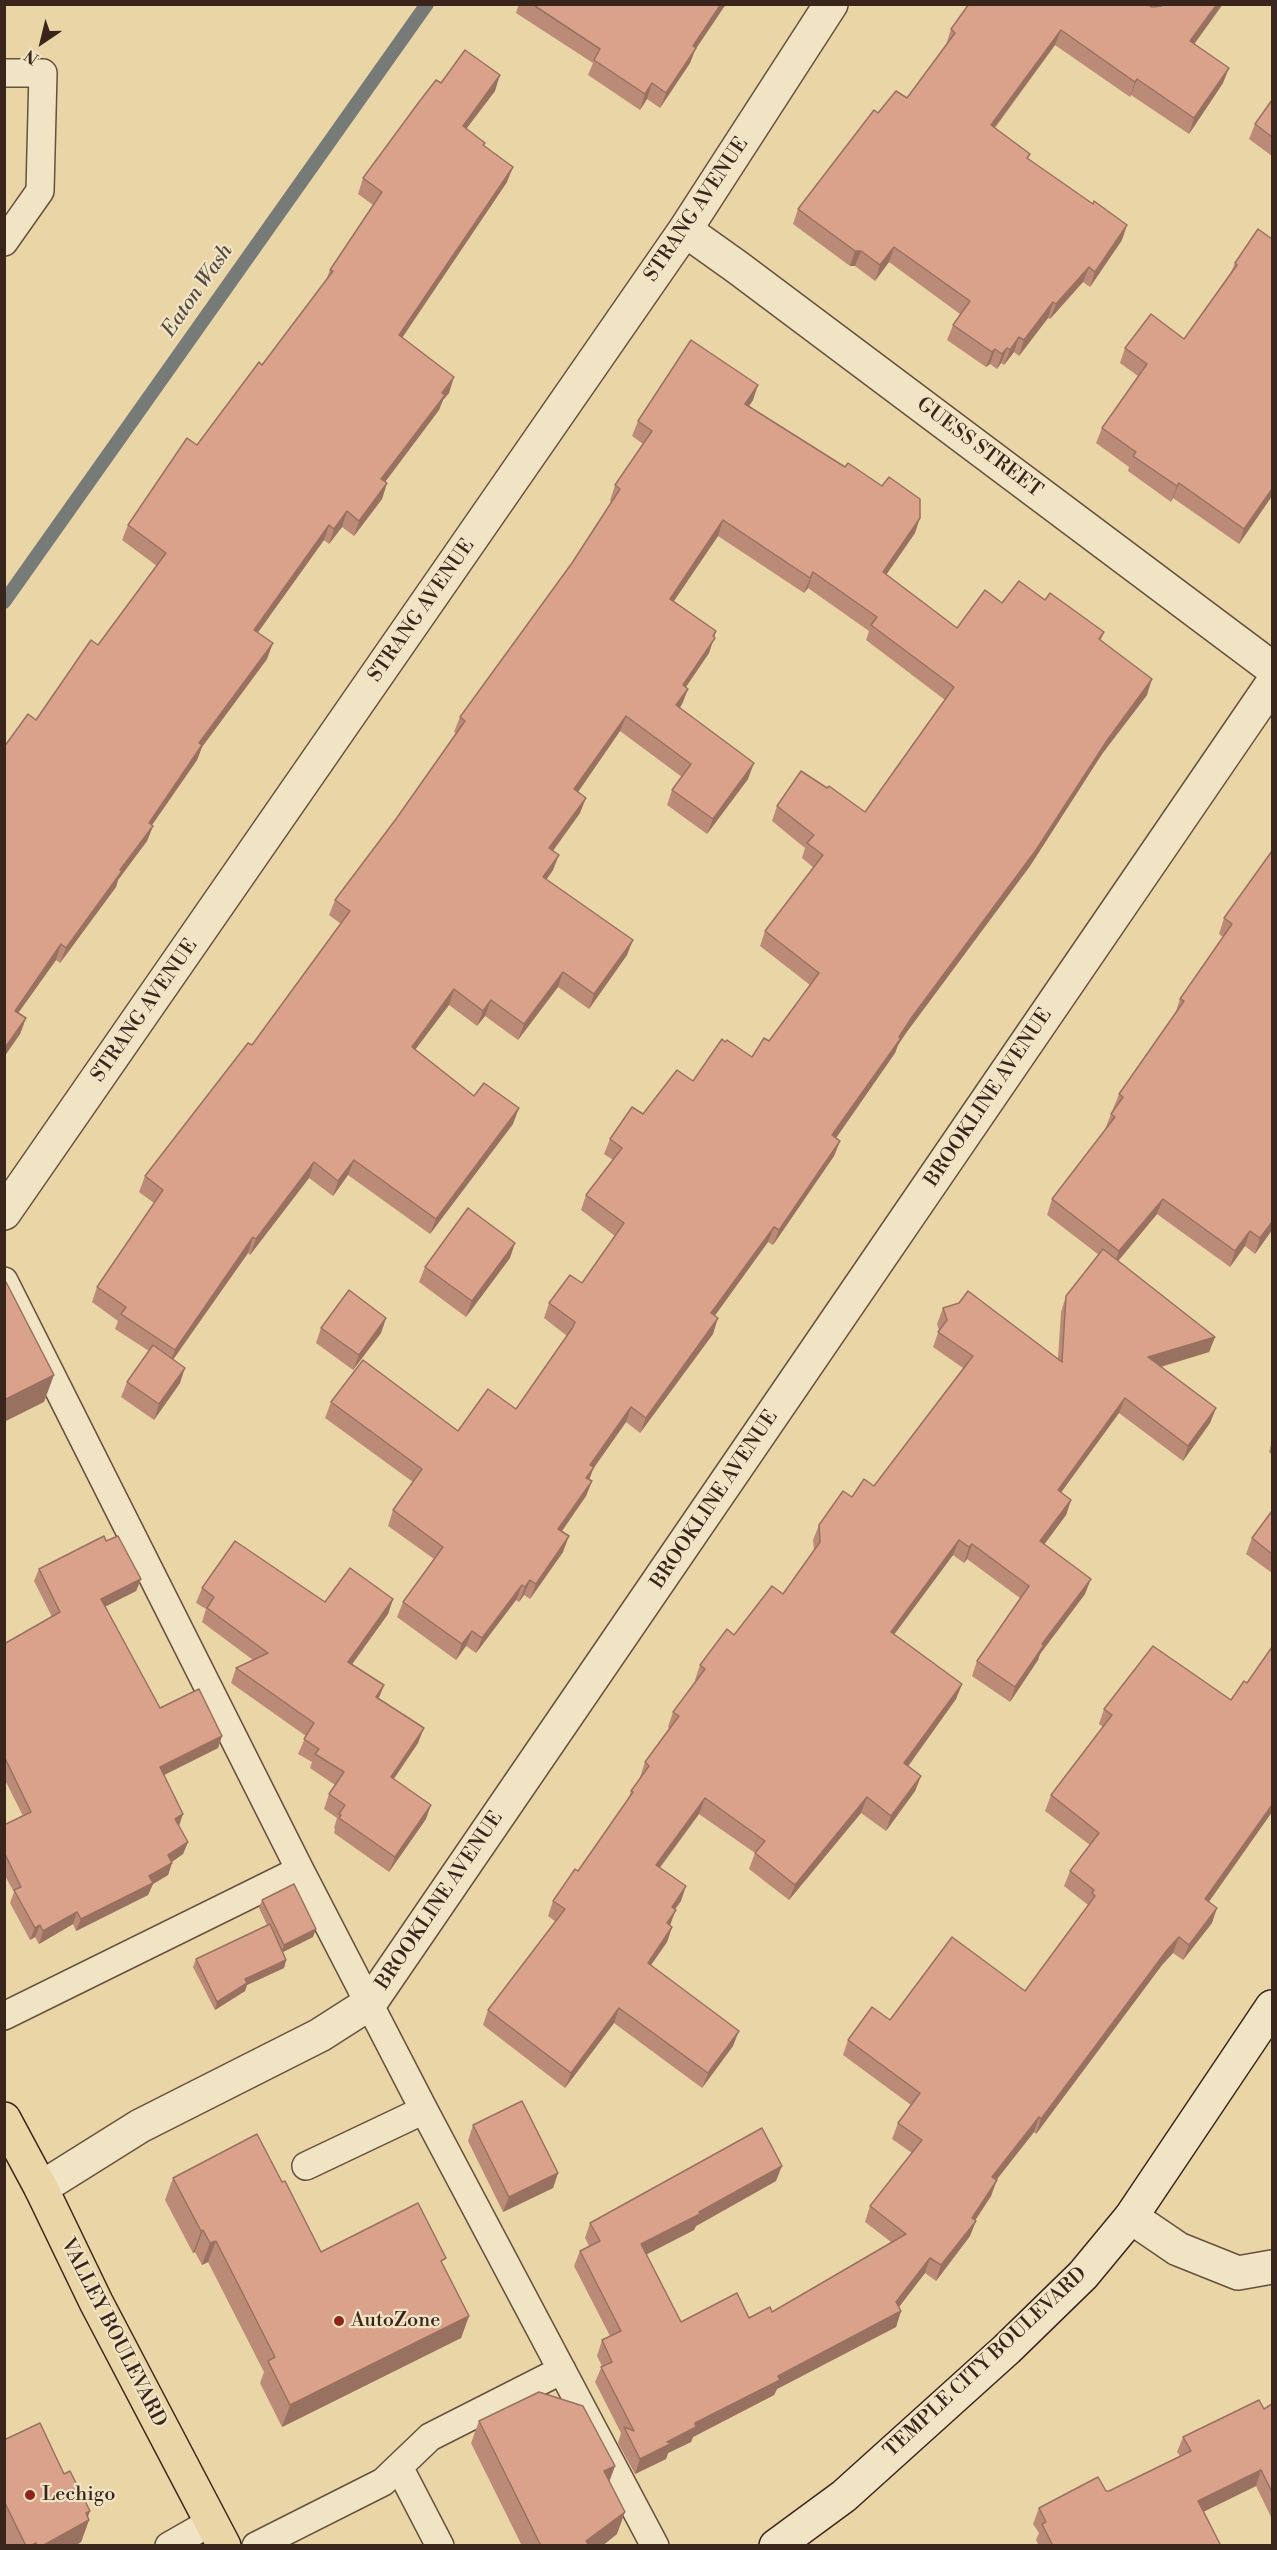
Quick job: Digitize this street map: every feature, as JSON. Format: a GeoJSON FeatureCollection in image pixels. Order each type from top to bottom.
{"type":"FeatureCollection","features":[{"type":"Feature","properties":{"kind":"main road","name":"VALLEY BOULEVARD"},"geometry":{"type":"LineString","coordinates":[[4,2119],[41,2188],[101,2313],[218,2534]]}},
{"type":"Feature","properties":{"kind":"street","name":"STRANG AVENUE"},"geometry":{"type":"LineString","coordinates":[[4,1213],[685,230],[831,4]]}},
{"type":"Feature","properties":{"kind":"street","name":"GUESS STREET"},"geometry":{"type":"LineString","coordinates":[[685,230],[1272,668]]}},
{"type":"Feature","properties":{"kind":"street","name":"BROOKLINE AVENUE"},"geometry":{"type":"LineString","coordinates":[[41,2188],[140,2126],[320,2035],[370,2003],[1272,684]]}},
{"type":"Feature","properties":{"kind":"street","name":"TEMPLE CITY BOULEVARD"},"geometry":{"type":"LineString","coordinates":[[782,2544],[844,2496],[1007,2349],[1083,2275],[1131,2217],[1272,2007]]}},
{"type":"Feature","properties":{"kind":"street"},"geometry":{"type":"LineString","coordinates":[[1131,2217],[1178,2249],[1238,2273],[1272,2266]]}},
{"type":"Feature","properties":{"kind":"lane"},"geometry":{"type":"LineString","coordinates":[[4,73],[43,73],[40,191],[4,242]]}},
{"type":"Feature","properties":{"kind":"lane"},"geometry":{"type":"LineString","coordinates":[[4,1281],[300,1870],[424,2110],[655,2546]]}},
{"type":"Feature","properties":{"kind":"lane"},"geometry":{"type":"LineString","coordinates":[[4,2016],[300,1870]]}},
{"type":"Feature","properties":{"kind":"lane"},"geometry":{"type":"LineString","coordinates":[[306,2166],[424,2110]]}},
{"type":"Feature","properties":{"kind":"lane"},"geometry":{"type":"LineString","coordinates":[[256,2546],[383,2482],[430,2437],[562,2370]]}},
{"type":"Feature","properties":{"kind":"lane"},"geometry":{"type":"LineString","coordinates":[[399,2467],[440,2546]]}},
{"type":"Feature","properties":{"kind":"lane"},"geometry":{"type":"LineString","coordinates":[[169,2546],[218,2534]]}},
{"type":"Feature","properties":{"kind":"building"},"geometry":{"type":"Polygon","coordinates":[[[532,4],[721,4],[693,46],[696,48],[666,93],[652,83],[645,94],[594,60],[600,49],[532,4]]]}},
{"type":"Feature","properties":{"kind":"building"},"geometry":{"type":"Polygon","coordinates":[[[969,4],[1147,4],[1152,7],[1163,4],[1217,4],[1190,41],[1229,68],[1194,118],[1137,79],[1135,82],[1061,30],[991,125],[1030,154],[1027,158],[1127,225],[1095,272],[1089,267],[1056,304],[1053,302],[1024,340],[1019,337],[1010,350],[1007,348],[1002,354],[995,349],[992,352],[953,325],[970,301],[894,247],[880,265],[861,251],[855,251],[798,209],[874,110],[878,113],[896,91],[907,98],[955,33],[951,29],[969,4]]]}},
{"type":"Feature","properties":{"kind":"building"},"geometry":{"type":"Polygon","coordinates":[[[465,50],[500,75],[463,126],[485,143],[483,145],[513,167],[399,335],[454,377],[442,393],[445,395],[381,479],[387,483],[359,521],[347,511],[334,529],[329,525],[254,630],[273,643],[199,743],[202,745],[149,823],[153,826],[120,870],[122,871],[66,948],[61,944],[15,1011],[26,1018],[4,1049],[4,747],[28,714],[36,720],[91,640],[98,645],[166,553],[128,525],[187,438],[197,445],[259,362],[262,365],[333,271],[330,270],[382,192],[363,178],[436,80],[441,83],[465,50]]]}},
{"type":"Feature","properties":{"kind":"building"},"geometry":{"type":"Polygon","coordinates":[[[1272,100],[1272,137],[1255,124],[1272,100]]]}},
{"type":"Feature","properties":{"kind":"building"},"geometry":{"type":"Polygon","coordinates":[[[1258,229],[1272,239],[1272,489],[1244,529],[1179,483],[1177,486],[1133,456],[1136,452],[1102,428],[1147,364],[1125,348],[1151,314],[1184,339],[1237,265],[1235,263],[1258,229]]]}},
{"type":"Feature","properties":{"kind":"building"},"geometry":{"type":"Polygon","coordinates":[[[691,340],[758,385],[745,404],[845,467],[848,463],[882,486],[889,477],[920,499],[920,518],[883,572],[957,628],[985,590],[1002,603],[1019,581],[1045,600],[1050,593],[1104,632],[1099,639],[1152,679],[1108,739],[1036,850],[912,1017],[899,1037],[901,1038],[832,1135],[840,1141],[779,1230],[774,1227],[711,1313],[718,1318],[646,1418],[631,1407],[590,1465],[594,1467],[586,1478],[592,1481],[558,1529],[569,1536],[536,1584],[530,1580],[525,1587],[522,1585],[482,1638],[472,1631],[462,1644],[403,1602],[443,1547],[393,1510],[422,1469],[331,1402],[363,1360],[458,1431],[488,1389],[516,1409],[575,1322],[549,1303],[570,1275],[582,1283],[624,1223],[586,1195],[622,1148],[610,1139],[632,1107],[643,1114],[677,1070],[693,1081],[722,1039],[752,1057],[764,1038],[769,1041],[819,973],[765,931],[823,855],[807,843],[814,835],[777,806],[801,771],[827,788],[829,786],[865,812],[954,687],[871,625],[877,617],[813,572],[810,578],[723,520],[670,599],[716,631],[713,636],[715,638],[683,685],[688,689],[676,705],[754,763],[713,819],[672,790],[691,764],[626,716],[574,789],[586,798],[549,848],[559,855],[543,877],[633,940],[594,994],[563,972],[524,1024],[491,1000],[483,1011],[454,989],[412,1047],[474,1096],[484,1083],[519,1108],[436,1219],[354,1160],[338,1181],[314,1162],[256,1239],[253,1237],[175,1350],[121,1314],[126,1307],[97,1287],[163,1190],[145,1176],[248,1043],[252,1045],[350,911],[335,900],[465,721],[460,717],[572,563],[620,489],[615,485],[652,431],[638,421],[691,340]]]}},
{"type":"Feature","properties":{"kind":"building"},"geometry":{"type":"Polygon","coordinates":[[[1272,851],[1272,1222],[1260,1238],[1250,1231],[1235,1251],[1163,1199],[1119,1251],[1052,1199],[1115,1117],[1111,1114],[1123,1097],[1119,1094],[1184,1001],[1180,999],[1232,924],[1224,918],[1272,851]]]}},
{"type":"Feature","properties":{"kind":"building"},"geometry":{"type":"Polygon","coordinates":[[[468,1208],[515,1243],[472,1301],[425,1267],[468,1208]]]}},
{"type":"Feature","properties":{"kind":"building"},"geometry":{"type":"Polygon","coordinates":[[[1103,1249],[1215,1337],[1148,1357],[1216,1408],[1188,1446],[1125,1398],[1058,1490],[1071,1500],[1040,1541],[1091,1579],[1042,1644],[1044,1645],[1015,1687],[977,1661],[1029,1586],[972,1544],[969,1547],[959,1540],[891,1632],[962,1684],[904,1763],[921,1776],[891,1816],[867,1797],[795,1885],[755,1853],[765,1841],[705,1798],[656,1865],[686,1886],[672,1907],[676,1910],[667,1923],[672,1927],[648,1963],[739,2031],[708,2073],[619,2008],[571,2073],[488,2010],[565,1909],[553,1901],[575,1869],[578,1871],[633,1792],[631,1791],[649,1766],[645,1762],[679,1716],[673,1712],[705,1669],[700,1665],[727,1629],[734,1635],[772,1586],[783,1594],[820,1542],[819,1525],[843,1491],[852,1497],[864,1479],[874,1486],[973,1356],[938,1332],[947,1320],[943,1308],[959,1303],[968,1291],[1062,1362],[1066,1296],[1103,1249]]]}},
{"type":"Feature","properties":{"kind":"building"},"geometry":{"type":"Polygon","coordinates":[[[6,1282],[54,1375],[4,1400],[4,1283],[6,1282]]]}},
{"type":"Feature","properties":{"kind":"building"},"geometry":{"type":"Polygon","coordinates":[[[349,1290],[386,1318],[359,1355],[321,1328],[349,1290]]]}},
{"type":"Feature","properties":{"kind":"building"},"geometry":{"type":"Polygon","coordinates":[[[153,1345],[185,1368],[159,1404],[127,1382],[153,1345]]]}},
{"type":"Feature","properties":{"kind":"building"},"geometry":{"type":"Polygon","coordinates":[[[1272,1511],[1272,1554],[1252,1538],[1272,1511]]]}},
{"type":"Feature","properties":{"kind":"building"},"geometry":{"type":"Polygon","coordinates":[[[104,1536],[106,1541],[118,1536],[141,1579],[101,1599],[160,1708],[199,1689],[222,1736],[160,1767],[183,1814],[175,1819],[188,1842],[168,1855],[172,1863],[149,1876],[153,1883],[81,1919],[77,1912],[43,1931],[40,1925],[35,1928],[14,1890],[21,1887],[4,1852],[4,1825],[31,1812],[4,1756],[4,1644],[60,1612],[39,1569],[104,1536]]]}},
{"type":"Feature","properties":{"kind":"building"},"geometry":{"type":"Polygon","coordinates":[[[235,1541],[325,1602],[350,1568],[393,1599],[348,1662],[384,1685],[376,1697],[424,1728],[391,1777],[431,1805],[395,1857],[339,1818],[345,1805],[329,1794],[344,1772],[315,1754],[319,1749],[304,1739],[314,1723],[236,1668],[268,1653],[207,1608],[214,1597],[202,1588],[235,1541]]]}},
{"type":"Feature","properties":{"kind":"building"},"geometry":{"type":"Polygon","coordinates":[[[1153,1646],[1231,1700],[1244,1681],[1247,1683],[1272,1647],[1272,1805],[1205,1899],[1217,1908],[1189,1945],[1179,1937],[1167,1950],[1041,2119],[1039,2117],[992,2177],[997,2180],[972,2218],[976,2221],[941,2265],[930,2258],[896,2302],[901,2311],[778,2376],[780,2380],[695,2423],[696,2427],[667,2442],[672,2443],[640,2459],[624,2427],[634,2431],[601,2367],[612,2362],[602,2340],[621,2331],[580,2251],[600,2241],[590,2223],[762,2128],[782,2166],[699,2212],[700,2214],[641,2244],[681,2322],[737,2293],[749,2318],[770,2307],[772,2312],[906,2234],[870,2206],[922,2140],[898,2123],[920,2093],[848,2040],[872,2007],[890,2020],[952,1937],[1025,1991],[1095,1896],[1092,1893],[1094,1890],[1070,1871],[1099,1833],[1051,1795],[1112,1715],[1104,1709],[1153,1646]]]}},
{"type":"Feature","properties":{"kind":"building"},"geometry":{"type":"Polygon","coordinates":[[[294,1884],[316,1929],[284,1945],[262,1900],[294,1884]]]}},
{"type":"Feature","properties":{"kind":"building"},"geometry":{"type":"Polygon","coordinates":[[[270,1924],[286,1960],[245,1979],[247,1983],[217,2002],[196,1959],[270,1924]]]}},
{"type":"Feature","properties":{"kind":"building"},"geometry":{"type":"Polygon","coordinates":[[[522,2101],[558,2173],[509,2197],[473,2125],[522,2101]]]}},
{"type":"Feature","properties":{"kind":"building"},"geometry":{"type":"Polygon","coordinates":[[[257,2134],[282,2182],[285,2181],[321,2252],[418,2203],[446,2258],[441,2261],[469,2316],[290,2405],[268,2361],[275,2357],[216,2241],[210,2243],[203,2230],[201,2231],[173,2178],[257,2134]]]}},
{"type":"Feature","properties":{"kind":"building"},"geometry":{"type":"Polygon","coordinates":[[[539,2392],[583,2406],[615,2466],[604,2471],[625,2512],[586,2541],[590,2546],[541,2546],[479,2421],[539,2392]]]}},
{"type":"Feature","properties":{"kind":"building"},"geometry":{"type":"Polygon","coordinates":[[[1259,2400],[1264,2409],[1272,2404],[1272,2492],[1261,2470],[1198,2501],[1221,2546],[1053,2546],[1042,2524],[1046,2522],[1039,2508],[1098,2477],[1106,2491],[1109,2491],[1191,2451],[1183,2437],[1259,2400]]]}},
{"type":"Feature","properties":{"kind":"building","name":"Lechigo"},"geometry":{"type":"Polygon","coordinates":[[[40,2423],[64,2474],[70,2471],[90,2511],[86,2513],[89,2520],[42,2546],[37,2546],[36,2543],[26,2546],[4,2501],[4,2440],[40,2423]]]}},
{"type":"Feature","properties":{"kind":"waterway","name":"Eaton Wash"},"geometry":{"type":"LineString","coordinates":[[4,602],[427,4]]}},
{"type":"Feature","properties":{"kind":"place","name":"AutoZone"},"geometry":{"type":"Point","coordinates":[339,2321]}},
{"type":"Feature","properties":{"kind":"place","name":"Lechigo"},"geometry":{"type":"Point","coordinates":[30,2495]}}]}
